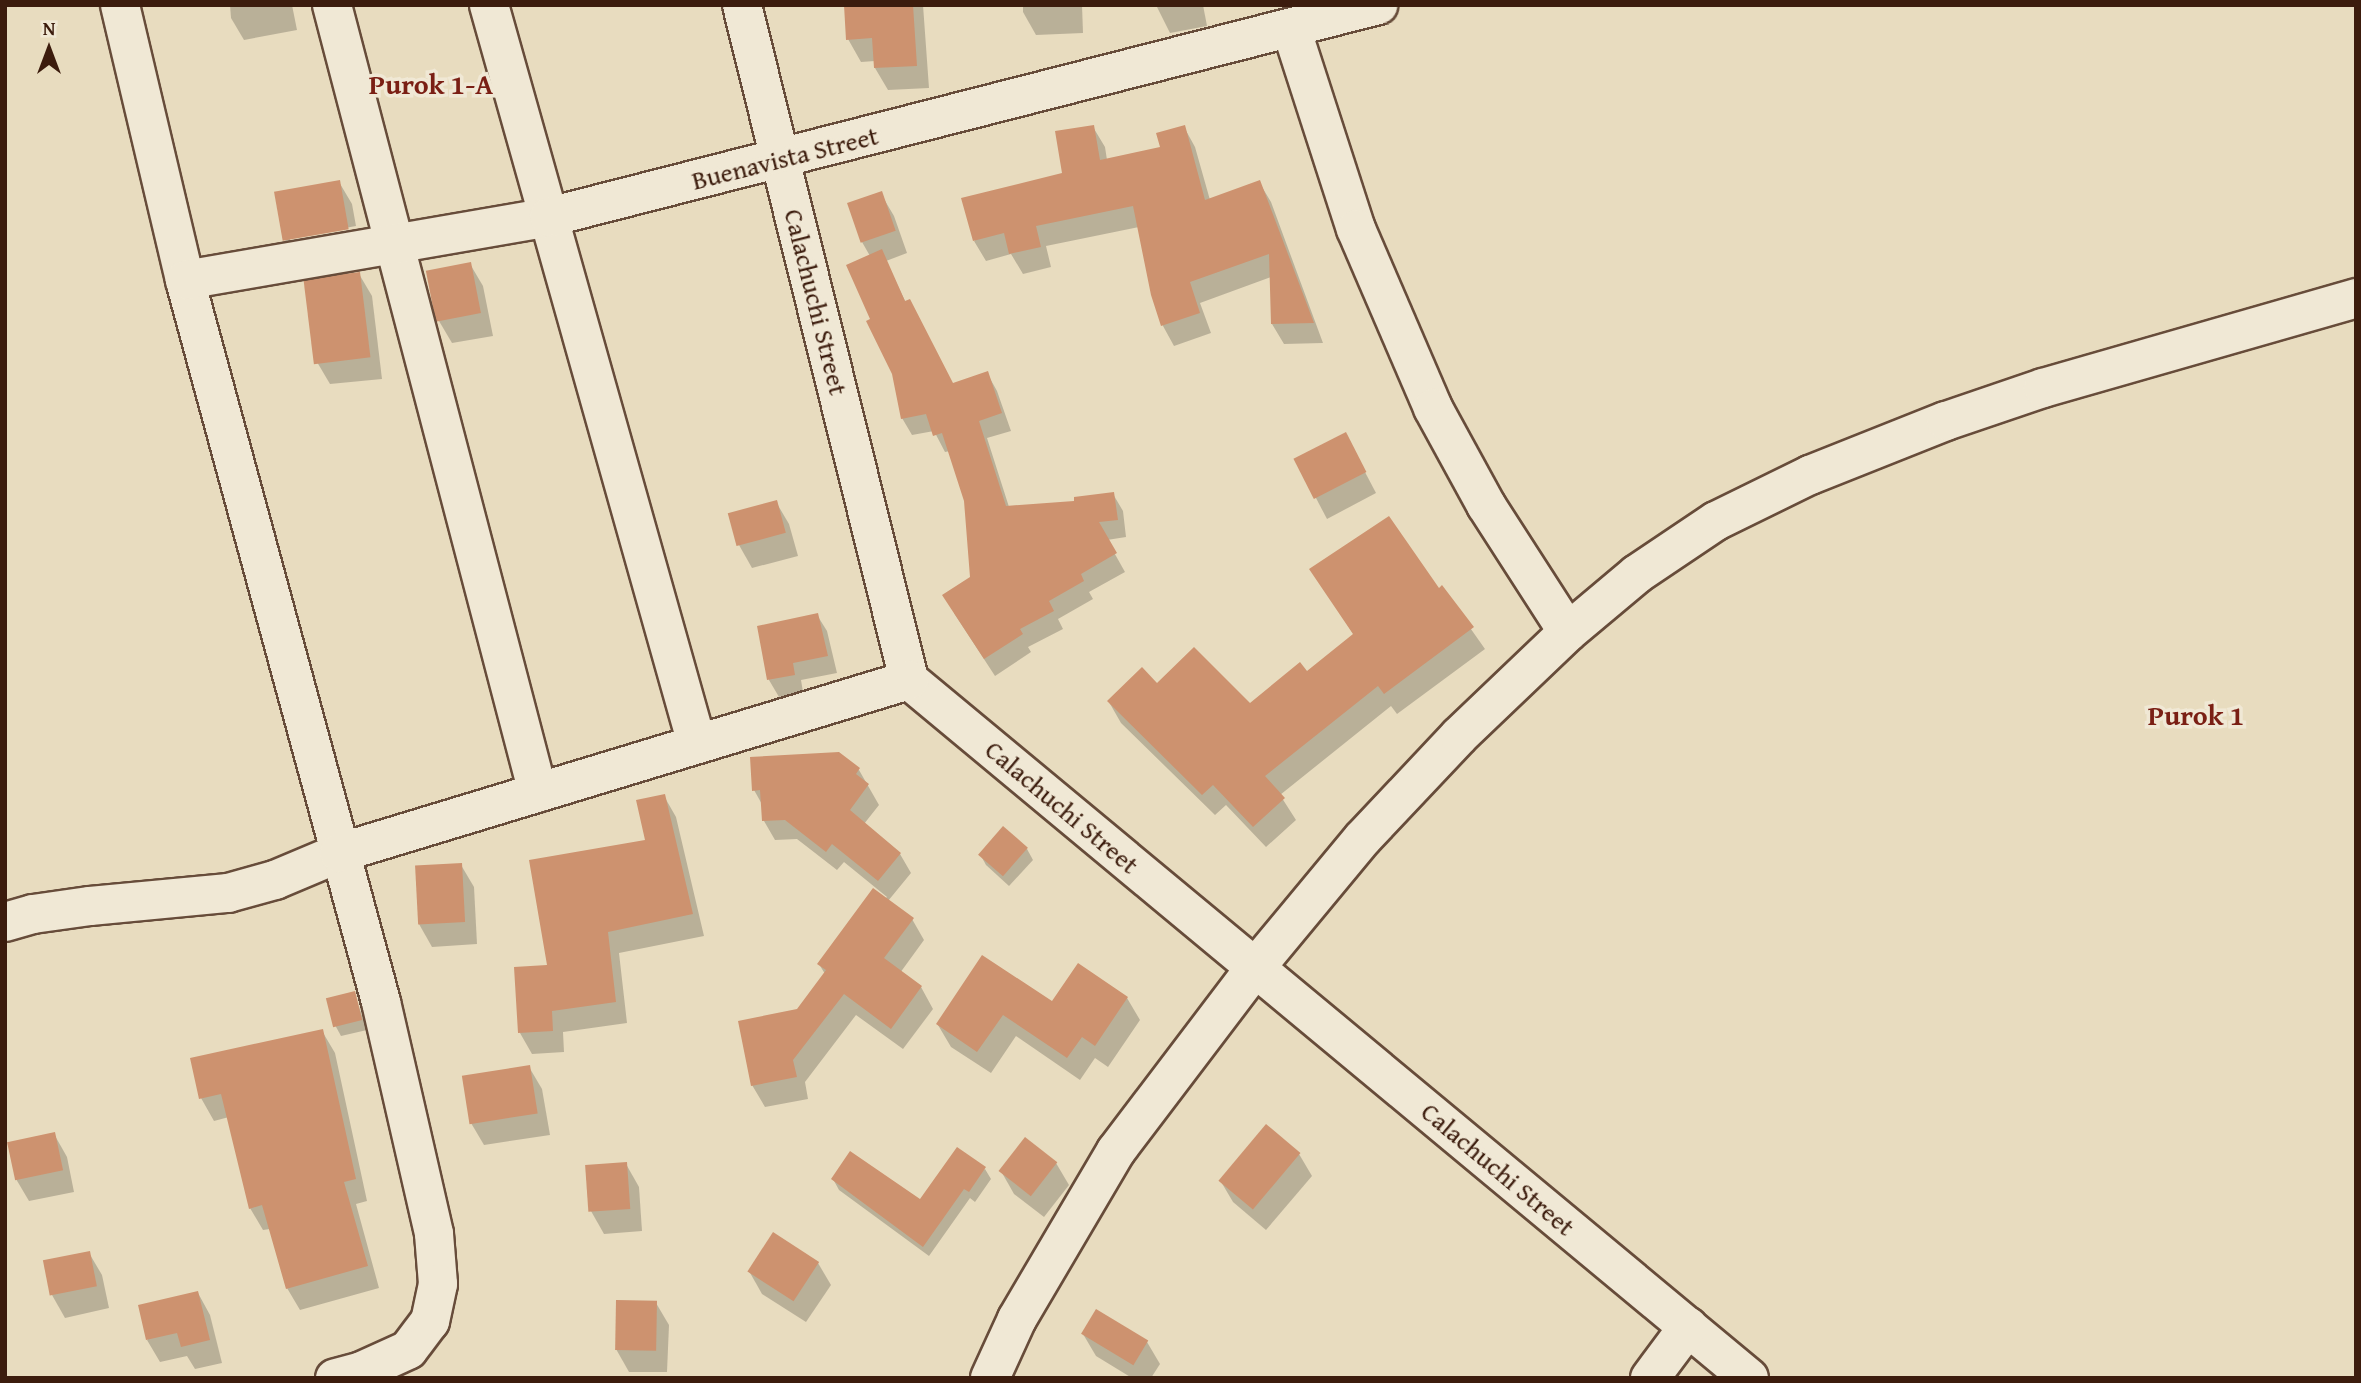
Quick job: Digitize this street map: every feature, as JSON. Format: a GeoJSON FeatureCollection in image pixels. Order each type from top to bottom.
{"type":"FeatureCollection","features":[{"type":"Feature","properties":{"kind":"street"},"geometry":{"type":"LineString","coordinates":[[120,5],[186,280],[339,853],[382,1002],[434,1234],[438,1284],[430,1321],[408,1350],[362,1371],[335,1378]]}},
{"type":"Feature","properties":{"kind":"street"},"geometry":{"type":"LineString","coordinates":[[332,5],[538,793]]}},
{"type":"Feature","properties":{"kind":"street"},"geometry":{"type":"LineString","coordinates":[[489,5],[697,744]]}},
{"type":"Feature","properties":{"kind":"street","name":"Calachuchi Street"},"geometry":{"type":"LineString","coordinates":[[742,5],[909,680],[1749,1378]]}},
{"type":"Feature","properties":{"kind":"street","name":"Buenavista Street"},"geometry":{"type":"LineString","coordinates":[[186,280],[549,217],[1378,5]]}},
{"type":"Feature","properties":{"kind":"street"},"geometry":{"type":"LineString","coordinates":[[1292,28],[1356,229],[1433,408],[1486,505],[1568,632]]}},
{"type":"Feature","properties":{"kind":"street"},"geometry":{"type":"LineString","coordinates":[[990,1378],[1017,1319],[1116,1151],[1255,968],[1363,838],[1459,736],[1568,632],[1637,574],[1716,522],[1810,475],[1946,421],[2043,388],[2356,298]]}},
{"type":"Feature","properties":{"kind":"street"},"geometry":{"type":"LineString","coordinates":[[5,922],[33,914],[79,908],[228,893],[275,880],[339,853],[909,680]]}},
{"type":"Feature","properties":{"kind":"street"},"geometry":{"type":"LineString","coordinates":[[1650,1378],[1688,1327]]}},
{"type":"Feature","properties":{"kind":"building"},"geometry":{"type":"Polygon","coordinates":[[[844,5],[913,5],[917,66],[874,68],[872,38],[846,40],[844,5]]]}},
{"type":"Feature","properties":{"kind":"building"},"geometry":{"type":"Polygon","coordinates":[[[1094,125],[1100,160],[1160,147],[1156,133],[1185,125],[1205,200],[1260,180],[1314,323],[1271,324],[1269,254],[1190,282],[1200,313],[1161,326],[1151,295],[1133,206],[1036,226],[1041,247],[1009,254],[1004,233],[973,241],[961,198],[1062,173],[1055,131],[1094,125]]]}},
{"type":"Feature","properties":{"kind":"building"},"geometry":{"type":"Polygon","coordinates":[[[340,180],[349,229],[283,241],[274,192],[340,180]]]}},
{"type":"Feature","properties":{"kind":"building"},"geometry":{"type":"Polygon","coordinates":[[[882,191],[896,231],[861,243],[847,203],[882,191]]]}},
{"type":"Feature","properties":{"kind":"building"},"geometry":{"type":"Polygon","coordinates":[[[882,249],[905,301],[910,299],[953,383],[988,371],[1002,413],[979,421],[1006,506],[1074,501],[1074,497],[1114,492],[1118,520],[1099,522],[1117,553],[1081,574],[1084,581],[1049,601],[1054,611],[1020,629],[1023,634],[984,659],[942,595],[970,577],[964,501],[942,433],[933,436],[926,414],[901,419],[892,374],[866,321],[870,319],[846,265],[882,249]]]}},
{"type":"Feature","properties":{"kind":"building"},"geometry":{"type":"Polygon","coordinates":[[[471,262],[481,313],[436,322],[426,271],[471,262]]]}},
{"type":"Feature","properties":{"kind":"building"},"geometry":{"type":"Polygon","coordinates":[[[360,272],[370,357],[314,364],[303,279],[360,272]]]}},
{"type":"Feature","properties":{"kind":"building"},"geometry":{"type":"Polygon","coordinates":[[[1346,432],[1366,472],[1314,499],[1293,459],[1346,432]]]}},
{"type":"Feature","properties":{"kind":"building"},"geometry":{"type":"Polygon","coordinates":[[[777,500],[786,533],[737,546],[728,513],[777,500]]]}},
{"type":"Feature","properties":{"kind":"building"},"geometry":{"type":"Polygon","coordinates":[[[1389,516],[1439,588],[1442,585],[1474,627],[1384,694],[1378,686],[1265,776],[1285,798],[1253,827],[1213,785],[1202,795],[1107,701],[1142,667],[1157,683],[1194,647],[1250,703],[1300,662],[1307,671],[1353,634],[1309,569],[1389,516]]]}},
{"type":"Feature","properties":{"kind":"building"},"geometry":{"type":"Polygon","coordinates":[[[818,613],[828,656],[793,663],[795,675],[767,680],[757,626],[818,613]]]}},
{"type":"Feature","properties":{"kind":"building"},"geometry":{"type":"Polygon","coordinates":[[[839,752],[860,768],[856,774],[869,784],[850,810],[901,853],[878,881],[832,844],[826,852],[785,820],[762,821],[760,790],[752,791],[750,757],[839,752]]]}},
{"type":"Feature","properties":{"kind":"building"},"geometry":{"type":"Polygon","coordinates":[[[665,794],[693,914],[608,932],[616,1002],[552,1011],[553,1031],[518,1033],[514,967],[547,965],[529,860],[645,840],[636,800],[665,794]]]}},
{"type":"Feature","properties":{"kind":"building"},"geometry":{"type":"Polygon","coordinates":[[[1003,826],[1028,848],[1003,876],[978,855],[1003,826]]]}},
{"type":"Feature","properties":{"kind":"building"},"geometry":{"type":"Polygon","coordinates":[[[462,863],[465,922],[418,924],[415,865],[462,863]]]}},
{"type":"Feature","properties":{"kind":"building"},"geometry":{"type":"Polygon","coordinates":[[[873,888],[914,918],[884,958],[922,986],[891,1029],[844,994],[793,1060],[797,1077],[751,1086],[738,1021],[797,1009],[826,970],[817,964],[873,888]]]}},
{"type":"Feature","properties":{"kind":"building"},"geometry":{"type":"Polygon","coordinates":[[[982,955],[1052,1001],[1078,963],[1128,997],[1095,1046],[1082,1037],[1067,1058],[1003,1015],[977,1052],[936,1024],[982,955]]]}},
{"type":"Feature","properties":{"kind":"building"},"geometry":{"type":"Polygon","coordinates":[[[355,991],[362,1020],[333,1027],[326,998],[355,991]]]}},
{"type":"Feature","properties":{"kind":"building"},"geometry":{"type":"Polygon","coordinates":[[[323,1029],[356,1179],[344,1182],[368,1266],[286,1289],[262,1205],[249,1209],[221,1094],[199,1099],[190,1058],[323,1029]]]}},
{"type":"Feature","properties":{"kind":"building"},"geometry":{"type":"Polygon","coordinates":[[[530,1065],[538,1113],[470,1124],[462,1076],[530,1065]]]}},
{"type":"Feature","properties":{"kind":"building"},"geometry":{"type":"Polygon","coordinates":[[[1266,1124],[1300,1153],[1253,1210],[1218,1181],[1266,1124]]]}},
{"type":"Feature","properties":{"kind":"building"},"geometry":{"type":"Polygon","coordinates":[[[55,1132],[63,1170],[15,1180],[7,1142],[55,1132]]]}},
{"type":"Feature","properties":{"kind":"building"},"geometry":{"type":"Polygon","coordinates":[[[1025,1137],[1057,1162],[1031,1196],[999,1171],[1025,1137]]]}},
{"type":"Feature","properties":{"kind":"building"},"geometry":{"type":"Polygon","coordinates":[[[957,1147],[986,1167],[969,1192],[964,1189],[923,1247],[831,1179],[850,1151],[920,1199],[957,1147]]]}},
{"type":"Feature","properties":{"kind":"building"},"geometry":{"type":"Polygon","coordinates":[[[627,1162],[630,1209],[588,1212],[585,1165],[627,1162]]]}},
{"type":"Feature","properties":{"kind":"building"},"geometry":{"type":"Polygon","coordinates":[[[773,1232],[819,1262],[794,1301],[747,1271],[773,1232]]]}},
{"type":"Feature","properties":{"kind":"building"},"geometry":{"type":"Polygon","coordinates":[[[90,1251],[97,1286],[50,1295],[43,1260],[90,1251]]]}},
{"type":"Feature","properties":{"kind":"building"},"geometry":{"type":"Polygon","coordinates":[[[198,1291],[210,1340],[181,1347],[177,1333],[146,1340],[138,1305],[198,1291]]]}},
{"type":"Feature","properties":{"kind":"building"},"geometry":{"type":"Polygon","coordinates":[[[616,1300],[657,1301],[656,1351],[615,1350],[616,1300]]]}},
{"type":"Feature","properties":{"kind":"building"},"geometry":{"type":"Polygon","coordinates":[[[1096,1309],[1148,1340],[1133,1365],[1081,1334],[1096,1309]]]}},
{"type":"Feature","properties":{"kind":"district","name":"Purok 1-A"},"geometry":{"type":"Point","coordinates":[431,84]}},
{"type":"Feature","properties":{"kind":"district","name":"Purok 1"},"geometry":{"type":"Point","coordinates":[2196,715]}}]}
